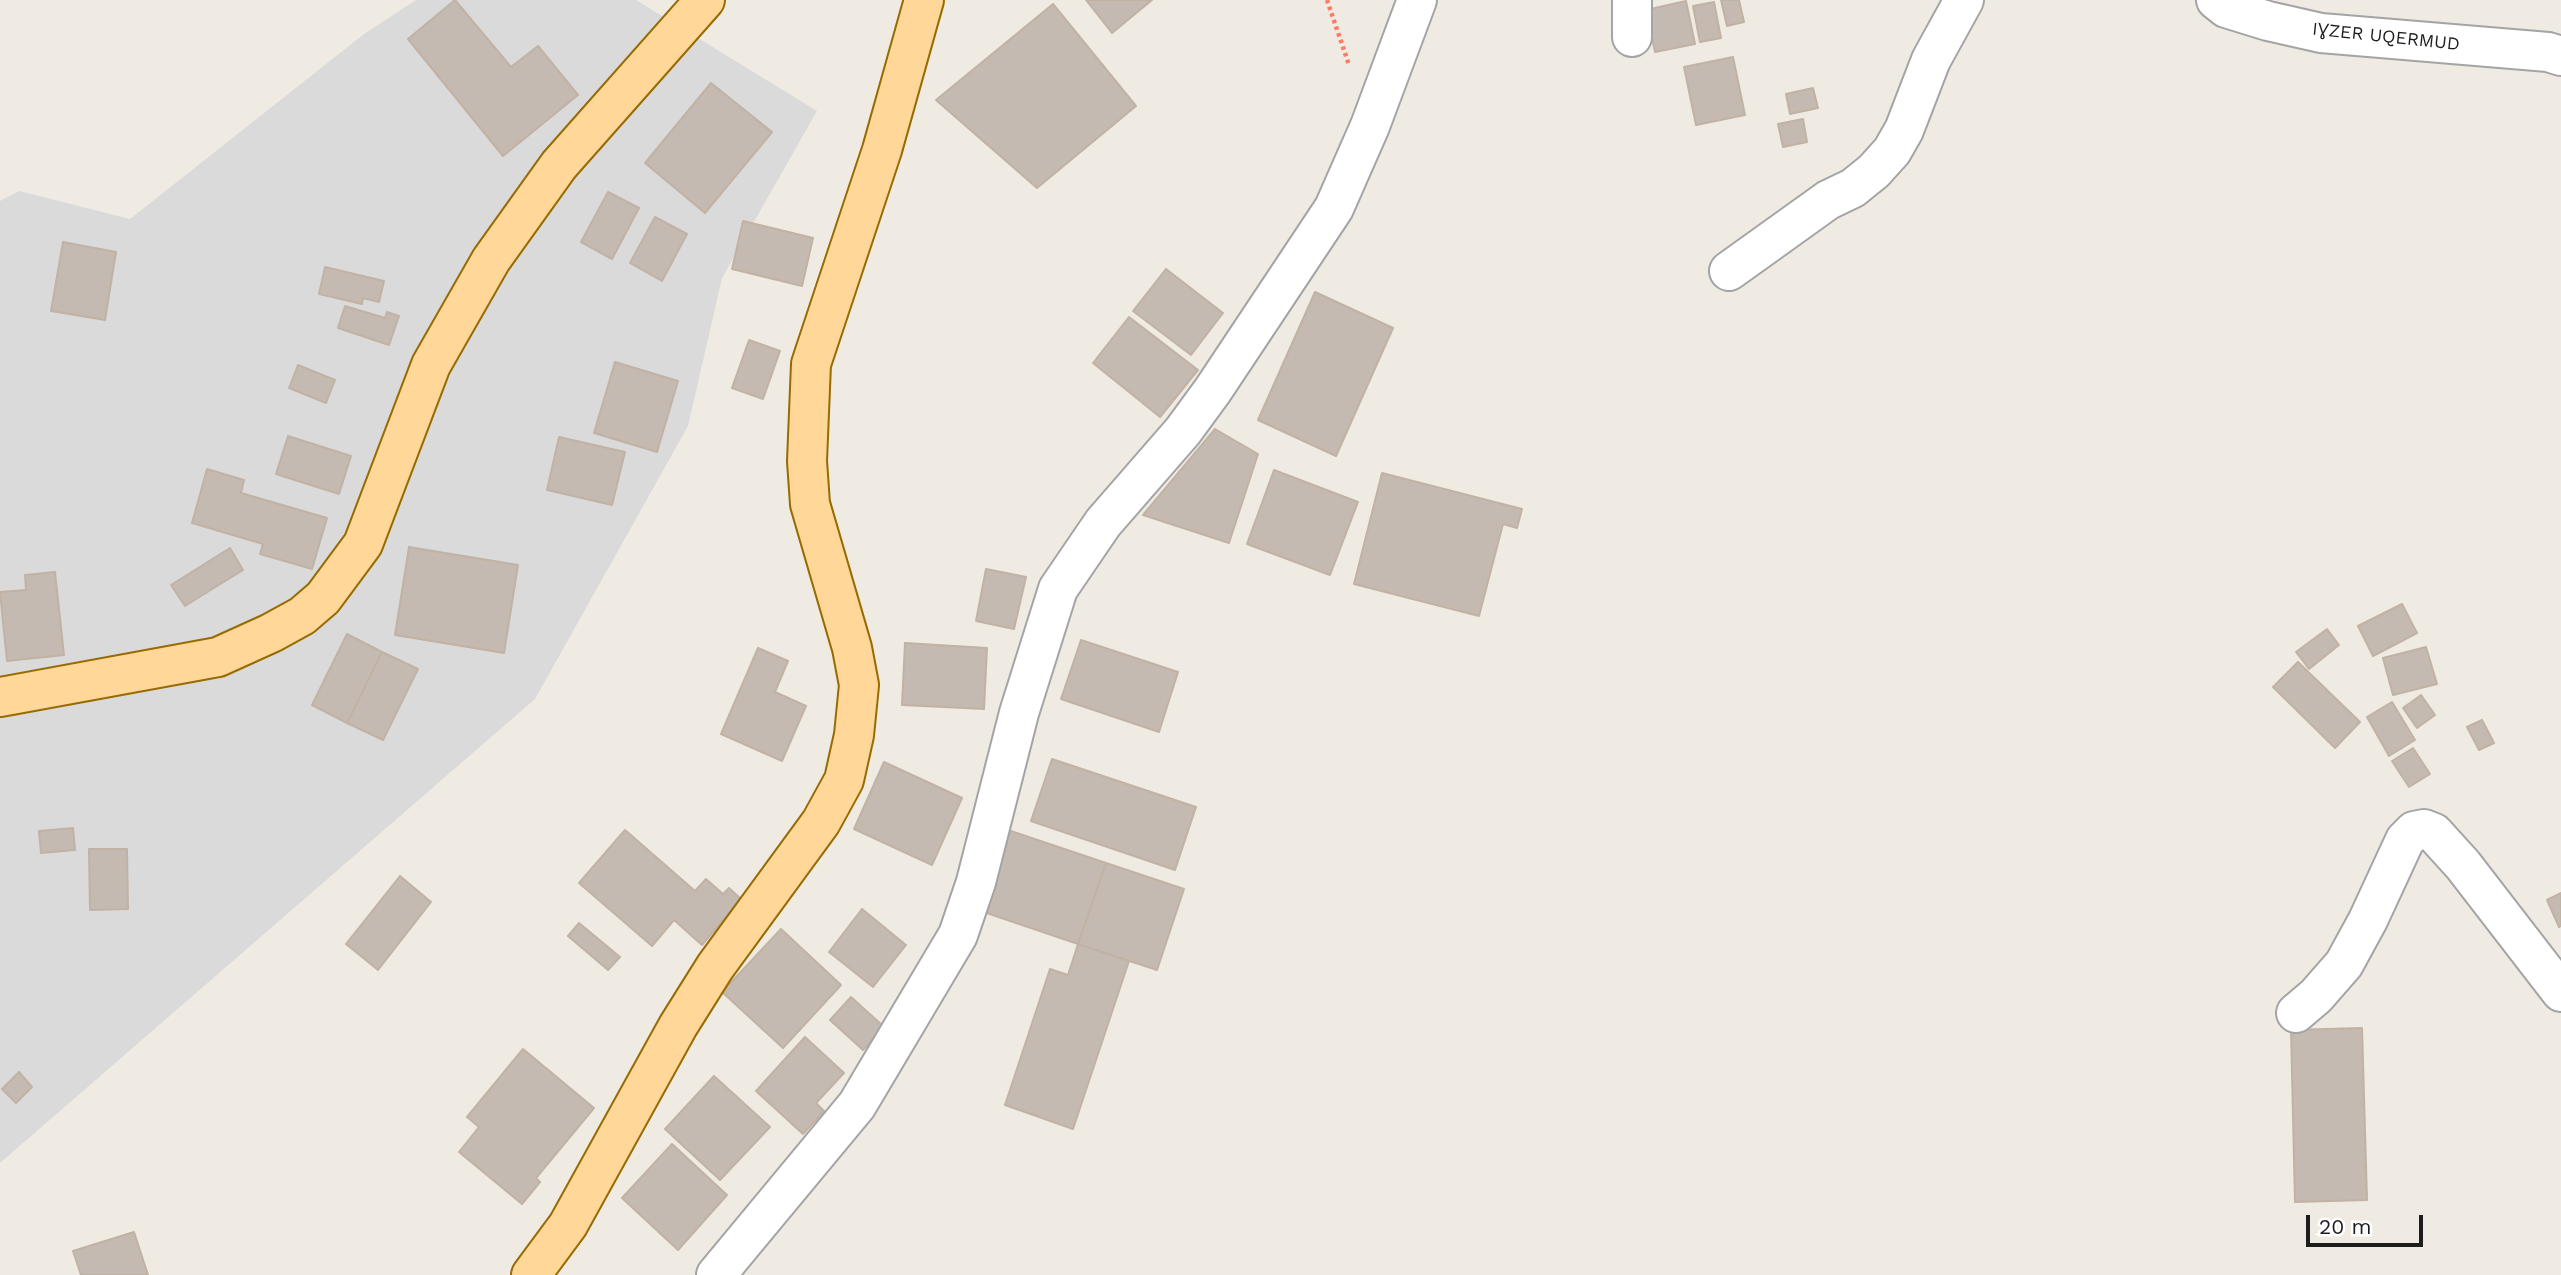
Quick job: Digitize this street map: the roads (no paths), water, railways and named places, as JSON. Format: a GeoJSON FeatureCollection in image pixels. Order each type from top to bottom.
{"type":"FeatureCollection","features":[{"type":"Feature","properties":{"kind":"main road"},"geometry":{"type":"LineString","coordinates":[[0,696],[218,657],[302,617],[323,598],[363,544],[431,365],[491,260],[559,165],[705,0]]}},
{"type":"Feature","properties":{"kind":"main road"},"geometry":{"type":"LineString","coordinates":[[531,1275],[568,1225],[678,1026],[715,967],[821,822],[844,780],[854,735],[859,685],[852,648],[810,504],[807,461],[811,364],[882,150],[924,0]]}},
{"type":"Feature","properties":{"kind":"street"},"geometry":{"type":"LineString","coordinates":[[713,1271],[857,1105],[958,935],[976,882],[1019,713],[1058,589],[1102,523],[1175,440],[1213,390],[1334,208],[1370,126],[1418,0]]}},
{"type":"Feature","properties":{"kind":"street"},"geometry":{"type":"LineString","coordinates":[[1729,271],[1828,200],[1853,188],[1883,161],[1904,130],[1931,60],[1964,0]]}},
{"type":"Feature","properties":{"kind":"street","name":"IƔZER UQERMUD"},"geometry":{"type":"LineString","coordinates":[[2216,0],[2227,8],[2321,33],[2548,52],[2561,56]]}},
{"type":"Feature","properties":{"kind":"street"},"geometry":{"type":"LineString","coordinates":[[2295,1013],[2316,996],[2344,964],[2368,920],[2405,840],[2414,831],[2424,829],[2434,833],[2463,865],[2561,992]]}}]}
